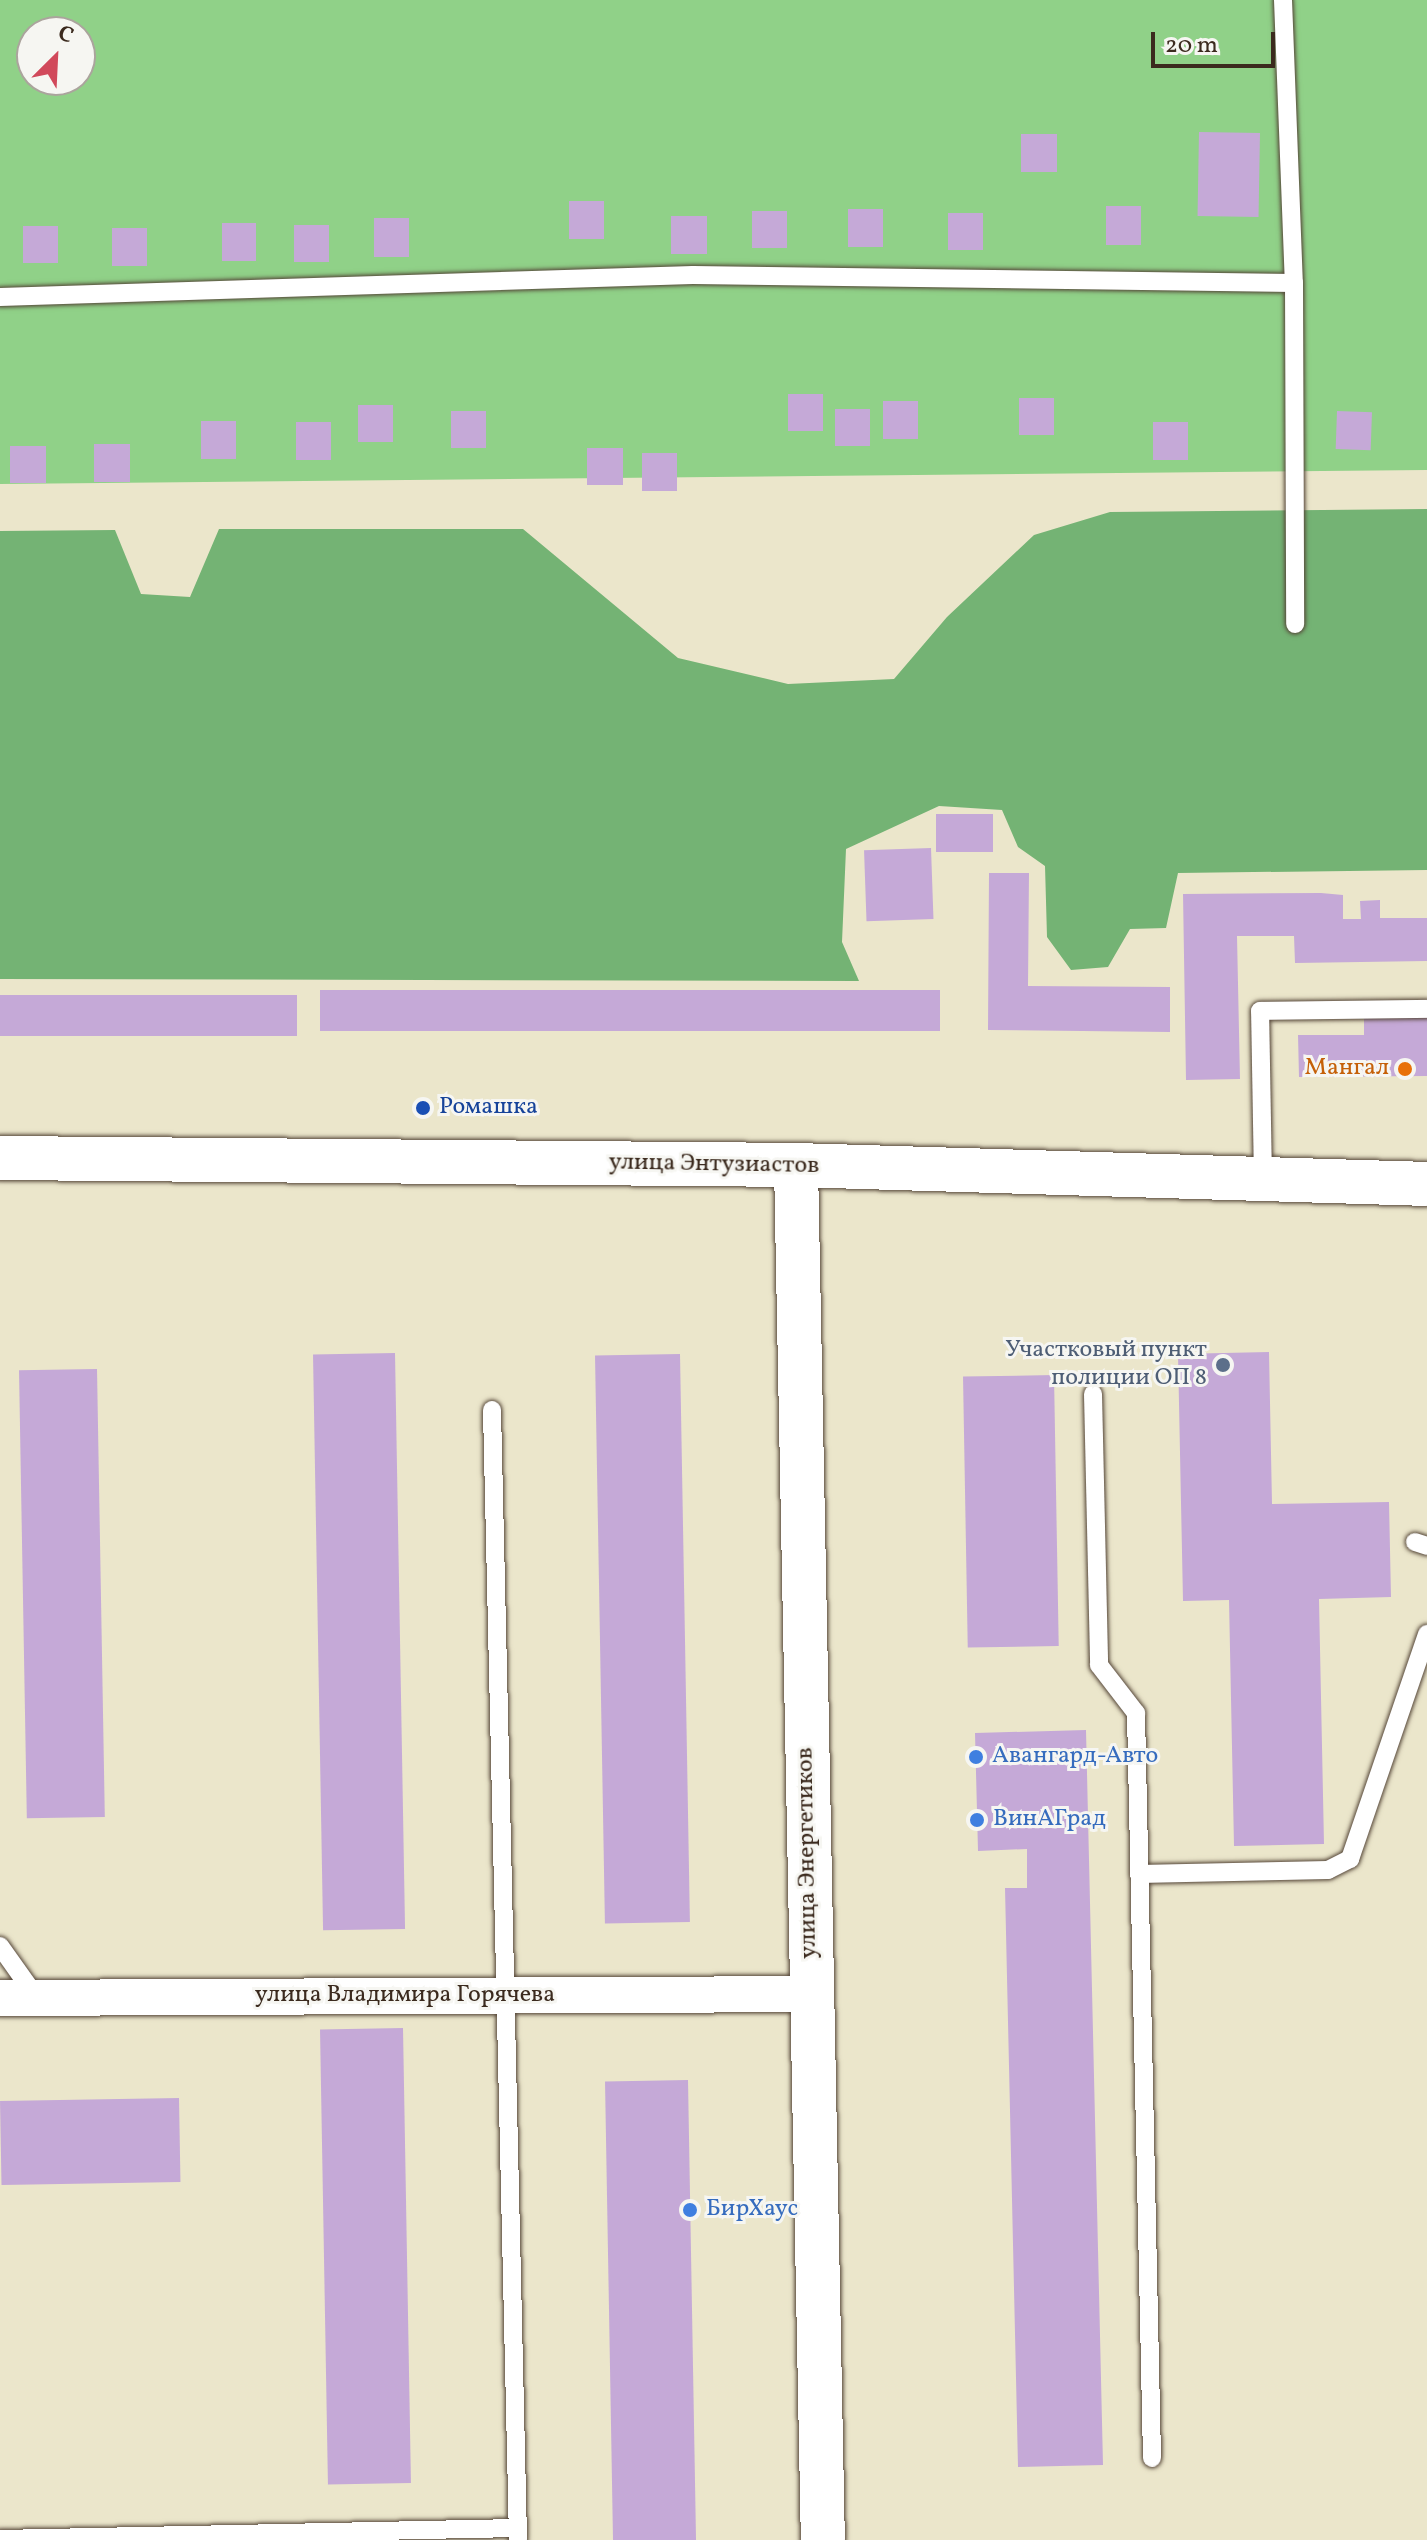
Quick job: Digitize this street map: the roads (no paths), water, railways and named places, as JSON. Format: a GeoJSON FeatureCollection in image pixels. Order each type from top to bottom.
{"type":"FeatureCollection","features":[{"type":"Feature","properties":{"kind":"main road","name":"улица Энтузиастов"},"geometry":{"type":"LineString","coordinates":[[0,1158],[796,1165],[1427,1184]]}},
{"type":"Feature","properties":{"kind":"main road","name":"улица Энергетиков"},"geometry":{"type":"LineString","coordinates":[[796,1165],[823,2540]]}},
{"type":"Feature","properties":{"kind":"street","name":"улица Владимира Горячева"},"geometry":{"type":"LineString","coordinates":[[0,1998],[811,1994]]}},
{"type":"Feature","properties":{"kind":"lane"},"geometry":{"type":"LineString","coordinates":[[1283,0],[1294,283],[1295,624]]}},
{"type":"Feature","properties":{"kind":"lane"},"geometry":{"type":"LineString","coordinates":[[0,297],[693,275],[1294,283]]}},
{"type":"Feature","properties":{"kind":"lane"},"geometry":{"type":"LineString","coordinates":[[1263,1179],[1260,1011],[1427,1009]]}},
{"type":"Feature","properties":{"kind":"lane"},"geometry":{"type":"LineString","coordinates":[[1093,1394],[1099,1665],[1136,1713],[1152,2458]]}},
{"type":"Feature","properties":{"kind":"lane"},"geometry":{"type":"LineString","coordinates":[[0,2539],[518,2534],[492,1410]]}},
{"type":"Feature","properties":{"kind":"lane"},"geometry":{"type":"LineString","coordinates":[[1139,1874],[1328,1870],[1350,1859],[1427,1634]]}},
{"type":"Feature","properties":{"kind":"lane"},"geometry":{"type":"LineString","coordinates":[[0,1946],[37,1998]]}},
{"type":"Feature","properties":{"kind":"place","name":"Мангал"},"geometry":{"type":"Point","coordinates":[1405,1069]}},
{"type":"Feature","properties":{"kind":"place","name":"Ромашка"},"geometry":{"type":"Point","coordinates":[423,1108]}},
{"type":"Feature","properties":{"kind":"place","name":"Участковый пункт полиции ОП 8"},"geometry":{"type":"Point","coordinates":[1223,1365]}},
{"type":"Feature","properties":{"kind":"place","name":"Авангард-Авто"},"geometry":{"type":"Point","coordinates":[976,1757]}},
{"type":"Feature","properties":{"kind":"place","name":"ВинАГрад"},"geometry":{"type":"Point","coordinates":[977,1820]}},
{"type":"Feature","properties":{"kind":"place","name":"БирХаус"},"geometry":{"type":"Point","coordinates":[690,2210]}}]}
